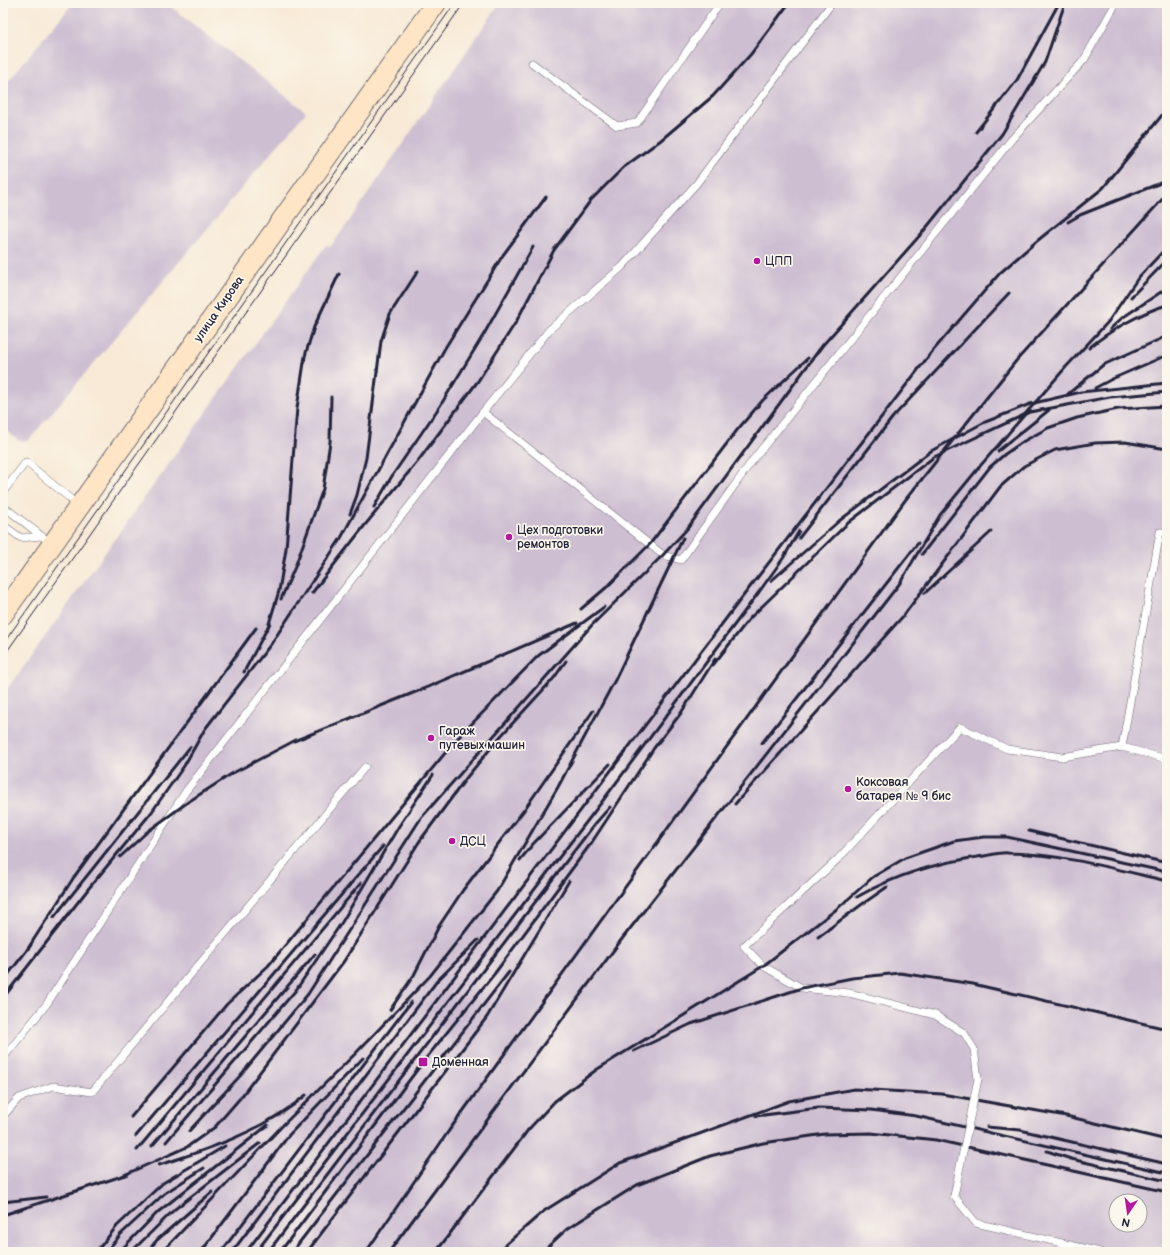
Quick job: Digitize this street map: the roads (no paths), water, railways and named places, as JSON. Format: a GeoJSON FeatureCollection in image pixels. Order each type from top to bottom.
{"type":"FeatureCollection","features":[{"type":"Feature","properties":{"kind":"main road","name":"улица Кирова"},"geometry":{"type":"LineString","coordinates":[[3,614],[46,540],[79,506],[436,3]]}},
{"type":"Feature","properties":{"kind":"lane"},"geometry":{"type":"LineString","coordinates":[[532,63],[617,126],[637,123],[720,3]]}},
{"type":"Feature","properties":{"kind":"lane"},"geometry":{"type":"LineString","coordinates":[[3,1058],[46,1005],[186,791],[483,412],[548,330],[622,267],[697,183],[832,3]]}},
{"type":"Feature","properties":{"kind":"lane"},"geometry":{"type":"LineString","coordinates":[[483,412],[663,555],[681,560],[752,461],[1012,139],[1084,60],[1116,3]]}},
{"type":"Feature","properties":{"kind":"lane"},"geometry":{"type":"LineString","coordinates":[[3,492],[26,462],[79,506]]}},
{"type":"Feature","properties":{"kind":"lane"},"geometry":{"type":"LineString","coordinates":[[3,506],[46,540]]}},
{"type":"Feature","properties":{"kind":"lane"},"geometry":{"type":"LineString","coordinates":[[3,525],[21,538],[46,540]]}},
{"type":"Feature","properties":{"kind":"lane"},"geometry":{"type":"LineString","coordinates":[[1122,747],[1160,532],[1167,532]]}},
{"type":"Feature","properties":{"kind":"lane"},"geometry":{"type":"LineString","coordinates":[[1100,1252],[976,1224],[954,1196],[978,1079],[974,1048],[964,1033],[935,1015],[848,993],[802,988],[763,966],[744,946],[838,859],[960,727],[1007,749],[1062,757],[1122,747],[1167,759]]}},
{"type":"Feature","properties":{"kind":"lane"},"geometry":{"type":"LineString","coordinates":[[3,1116],[19,1098],[53,1086],[92,1092],[365,767]]}},
{"type":"Feature","properties":{"kind":"tram line"},"geometry":{"type":"LineString","coordinates":[[3,644],[455,3]]}},
{"type":"Feature","properties":{"kind":"tram line"},"geometry":{"type":"LineString","coordinates":[[3,657],[464,3]]}},
{"type":"Feature","properties":{"kind":"railway"},"geometry":{"type":"LineString","coordinates":[[312,593],[365,525],[418,461],[478,381],[516,322],[554,250],[591,200],[624,167],[661,140],[713,96],[751,54],[789,3]]}},
{"type":"Feature","properties":{"kind":"railway"},"geometry":{"type":"LineString","coordinates":[[976,132],[1017,80],[1059,3]]}},
{"type":"Feature","properties":{"kind":"railway"},"geometry":{"type":"LineString","coordinates":[[189,1131],[240,1076],[308,994],[421,818],[592,625],[663,555],[687,529],[822,346],[922,233],[1002,134],[1045,62],[1065,3]]}},
{"type":"Feature","properties":{"kind":"railway"},"geometry":{"type":"LineString","coordinates":[[246,1252],[750,587],[931,353],[1000,273],[1103,188],[1167,109]]}},
{"type":"Feature","properties":{"kind":"railway"},"geometry":{"type":"LineString","coordinates":[[1068,222],[1080,215],[1163,182]]}},
{"type":"Feature","properties":{"kind":"railway"},"geometry":{"type":"LineString","coordinates":[[366,1252],[448,1132],[906,499],[1016,361],[1167,194]]}},
{"type":"Feature","properties":{"kind":"railway"},"geometry":{"type":"LineString","coordinates":[[3,998],[89,888],[151,813],[184,766],[205,729],[271,644],[341,538],[445,348],[503,255],[546,197]]}},
{"type":"Feature","properties":{"kind":"railway"},"geometry":{"type":"LineString","coordinates":[[374,507],[392,476],[440,406],[484,334],[533,247]]}},
{"type":"Feature","properties":{"kind":"railway"},"geometry":{"type":"LineString","coordinates":[[389,1252],[622,939],[900,583],[940,515],[1066,367],[1108,322],[1138,278],[1167,247]]}},
{"type":"Feature","properties":{"kind":"railway"},"geometry":{"type":"LineString","coordinates":[[1131,297],[1167,260]]}},
{"type":"Feature","properties":{"kind":"railway"},"geometry":{"type":"LineString","coordinates":[[350,514],[357,495],[366,458],[381,341],[390,314],[418,271]]}},
{"type":"Feature","properties":{"kind":"railway"},"geometry":{"type":"LineString","coordinates":[[268,627],[279,591],[286,549],[297,408],[305,356],[314,327],[339,274]]}},
{"type":"Feature","properties":{"kind":"railway"},"geometry":{"type":"LineString","coordinates":[[1110,329],[1122,318],[1167,288]]}},
{"type":"Feature","properties":{"kind":"railway"},"geometry":{"type":"LineString","coordinates":[[799,538],[893,417],[1009,293]]}},
{"type":"Feature","properties":{"kind":"railway"},"geometry":{"type":"LineString","coordinates":[[1089,348],[1106,335],[1126,323],[1147,312],[1167,305]]}},
{"type":"Feature","properties":{"kind":"railway"},"geometry":{"type":"LineString","coordinates":[[1068,394],[1103,365],[1167,336]]}},
{"type":"Feature","properties":{"kind":"railway"},"geometry":{"type":"LineString","coordinates":[[1095,388],[1167,355]]}},
{"type":"Feature","properties":{"kind":"railway"},"geometry":{"type":"LineString","coordinates":[[581,609],[608,586],[650,544],[738,429],[763,400],[808,358]]}},
{"type":"Feature","properties":{"kind":"railway"},"geometry":{"type":"LineString","coordinates":[[771,581],[839,521],[931,451],[983,423],[1030,404],[1081,392],[1167,383]]}},
{"type":"Feature","properties":{"kind":"railway"},"geometry":{"type":"LineString","coordinates":[[713,665],[750,618],[848,523],[934,457],[1030,412],[1110,397],[1167,392]]}},
{"type":"Feature","properties":{"kind":"railway"},"geometry":{"type":"LineString","coordinates":[[281,599],[295,567],[323,489],[330,442],[331,397]]}},
{"type":"Feature","properties":{"kind":"railway"},"geometry":{"type":"LineString","coordinates":[[922,554],[990,467],[1005,454],[1024,441],[1048,428],[1077,418],[1118,409],[1167,406]]}},
{"type":"Feature","properties":{"kind":"railway"},"geometry":{"type":"LineString","coordinates":[[998,451],[1049,410]]}},
{"type":"Feature","properties":{"kind":"railway"},"geometry":{"type":"LineString","coordinates":[[735,804],[904,615],[1000,487],[1024,466],[1055,450],[1095,443],[1125,442],[1167,449]]}},
{"type":"Feature","properties":{"kind":"railway"},"geometry":{"type":"LineString","coordinates":[[256,1252],[601,803],[759,592],[784,557],[799,531]]}},
{"type":"Feature","properties":{"kind":"railway"},"geometry":{"type":"LineString","coordinates":[[925,593],[991,532]]}},
{"type":"Feature","properties":{"kind":"railway"},"geometry":{"type":"LineString","coordinates":[[162,1252],[284,1124],[355,1054],[430,976],[497,891],[558,787],[615,680],[683,538]]}},
{"type":"Feature","properties":{"kind":"railway"},"geometry":{"type":"LineString","coordinates":[[762,743],[918,543]]}},
{"type":"Feature","properties":{"kind":"railway"},"geometry":{"type":"LineString","coordinates":[[131,1117],[227,1004],[268,966],[456,740],[538,656],[604,607]]}},
{"type":"Feature","properties":{"kind":"railway"},"geometry":{"type":"LineString","coordinates":[[244,672],[270,623]]}},
{"type":"Feature","properties":{"kind":"railway"},"geometry":{"type":"LineString","coordinates":[[120,857],[147,832],[188,802],[233,773],[294,741],[428,687],[577,623]]}},
{"type":"Feature","properties":{"kind":"railway"},"geometry":{"type":"LineString","coordinates":[[27,950],[74,877],[256,628]]}},
{"type":"Feature","properties":{"kind":"railway"},"geometry":{"type":"LineString","coordinates":[[280,1252],[423,1062],[495,973],[592,842],[654,748],[681,713],[715,659]]}},
{"type":"Feature","properties":{"kind":"railway"},"geometry":{"type":"LineString","coordinates":[[124,1175],[187,1147],[215,1127],[241,1097],[344,961],[419,842],[467,777],[500,737],[554,678],[566,661]]}},
{"type":"Feature","properties":{"kind":"railway"},"geometry":{"type":"LineString","coordinates":[[390,1010],[414,975],[439,926],[463,890],[524,810],[593,711]]}},
{"type":"Feature","properties":{"kind":"railway"},"geometry":{"type":"LineString","coordinates":[[54,917],[190,747]]}},
{"type":"Feature","properties":{"kind":"railway"},"geometry":{"type":"LineString","coordinates":[[520,860],[533,844],[610,764]]}},
{"type":"Feature","properties":{"kind":"railway"},"geometry":{"type":"LineString","coordinates":[[166,1142],[296,990],[342,922],[399,826],[433,775]]}},
{"type":"Feature","properties":{"kind":"railway"},"geometry":{"type":"LineString","coordinates":[[268,1252],[594,825],[610,807]]}},
{"type":"Feature","properties":{"kind":"railway"},"geometry":{"type":"LineString","coordinates":[[1029,831],[1163,862]]}},
{"type":"Feature","properties":{"kind":"railway"},"geometry":{"type":"LineString","coordinates":[[436,1252],[528,1130],[555,1101],[596,1070],[763,966],[838,908],[873,877],[905,858],[954,841],[984,837],[1007,837],[1167,872]]}},
{"type":"Feature","properties":{"kind":"railway"},"geometry":{"type":"LineString","coordinates":[[136,1136],[383,846]]}},
{"type":"Feature","properties":{"kind":"railway"},"geometry":{"type":"LineString","coordinates":[[857,897],[887,882],[918,870],[951,862],[1002,853],[1028,854],[1068,859],[1167,881]]}},
{"type":"Feature","properties":{"kind":"railway"},"geometry":{"type":"LineString","coordinates":[[307,1252],[487,1017],[569,881]]}},
{"type":"Feature","properties":{"kind":"railway"},"geometry":{"type":"LineString","coordinates":[[137,1150],[361,883]]}},
{"type":"Feature","properties":{"kind":"railway"},"geometry":{"type":"LineString","coordinates":[[818,937],[887,887]]}},
{"type":"Feature","properties":{"kind":"railway"},"geometry":{"type":"LineString","coordinates":[[232,1252],[437,981],[478,940]]}},
{"type":"Feature","properties":{"kind":"railway"},"geometry":{"type":"LineString","coordinates":[[3,981],[31,945]]}},
{"type":"Feature","properties":{"kind":"railway"},"geometry":{"type":"LineString","coordinates":[[152,1146],[315,954]]}},
{"type":"Feature","properties":{"kind":"railway"},"geometry":{"type":"LineString","coordinates":[[292,1252],[509,972]]}},
{"type":"Feature","properties":{"kind":"railway"},"geometry":{"type":"LineString","coordinates":[[634,1051],[691,1024],[802,988],[852,978],[900,973],[973,984],[1167,1029]]}},
{"type":"Feature","properties":{"kind":"railway"},"geometry":{"type":"LineString","coordinates":[[221,1252],[411,1002]]}},
{"type":"Feature","properties":{"kind":"railway"},"geometry":{"type":"LineString","coordinates":[[201,1252],[289,1135],[363,1058]]}},
{"type":"Feature","properties":{"kind":"railway"},"geometry":{"type":"LineString","coordinates":[[497,1252],[544,1211],[620,1163],[789,1101],[854,1089],[942,1094],[1066,1116],[1167,1140]]}},
{"type":"Feature","properties":{"kind":"railway"},"geometry":{"type":"LineString","coordinates":[[159,1165],[217,1145],[255,1128],[273,1118],[306,1095]]}},
{"type":"Feature","properties":{"kind":"railway"},"geometry":{"type":"LineString","coordinates":[[756,1116],[819,1108],[871,1110],[916,1116],[1167,1173]]}},
{"type":"Feature","properties":{"kind":"railway"},"geometry":{"type":"LineString","coordinates":[[119,1252],[158,1212],[268,1125]]}},
{"type":"Feature","properties":{"kind":"railway"},"geometry":{"type":"LineString","coordinates":[[987,1127],[1020,1130],[1167,1164]]}},
{"type":"Feature","properties":{"kind":"railway"},"geometry":{"type":"LineString","coordinates":[[542,1252],[567,1229],[637,1185],[710,1156],[763,1143],[825,1134],[871,1133],[936,1140],[1167,1192]]}},
{"type":"Feature","properties":{"kind":"railway"},"geometry":{"type":"LineString","coordinates":[[131,1252],[175,1209],[260,1143]]}},
{"type":"Feature","properties":{"kind":"railway"},"geometry":{"type":"LineString","coordinates":[[96,1252],[117,1226],[163,1183],[225,1146]]}},
{"type":"Feature","properties":{"kind":"railway"},"geometry":{"type":"LineString","coordinates":[[1047,1151],[1071,1159],[1167,1181]]}},
{"type":"Feature","properties":{"kind":"railway"},"geometry":{"type":"LineString","coordinates":[[106,1252],[121,1234],[165,1193],[204,1168]]}},
{"type":"Feature","properties":{"kind":"railway"},"geometry":{"type":"LineString","coordinates":[[3,1215],[128,1174]]}},
{"type":"Feature","properties":{"kind":"railway"},"geometry":{"type":"LineString","coordinates":[[147,1252],[157,1240],[212,1192]]}},
{"type":"Feature","properties":{"kind":"railway"},"geometry":{"type":"LineString","coordinates":[[3,1202],[46,1197]]}},
{"type":"Feature","properties":{"kind":"place","name":"ЦПП"},"geometry":{"type":"Point","coordinates":[757,261]}},
{"type":"Feature","properties":{"kind":"place","name":"Цех подготовки ремонтов"},"geometry":{"type":"Point","coordinates":[509,537]}},
{"type":"Feature","properties":{"kind":"place","name":"Гараж путевых машин"},"geometry":{"type":"Point","coordinates":[431,738]}},
{"type":"Feature","properties":{"kind":"place","name":"Коксовая батарея № 9 бис"},"geometry":{"type":"Point","coordinates":[848,789]}},
{"type":"Feature","properties":{"kind":"place","name":"ДСЦ"},"geometry":{"type":"Point","coordinates":[452,841]}},
{"type":"Feature","properties":{"kind":"place","name":"Доменная"},"geometry":{"type":"Point","coordinates":[423,1062]}}]}
